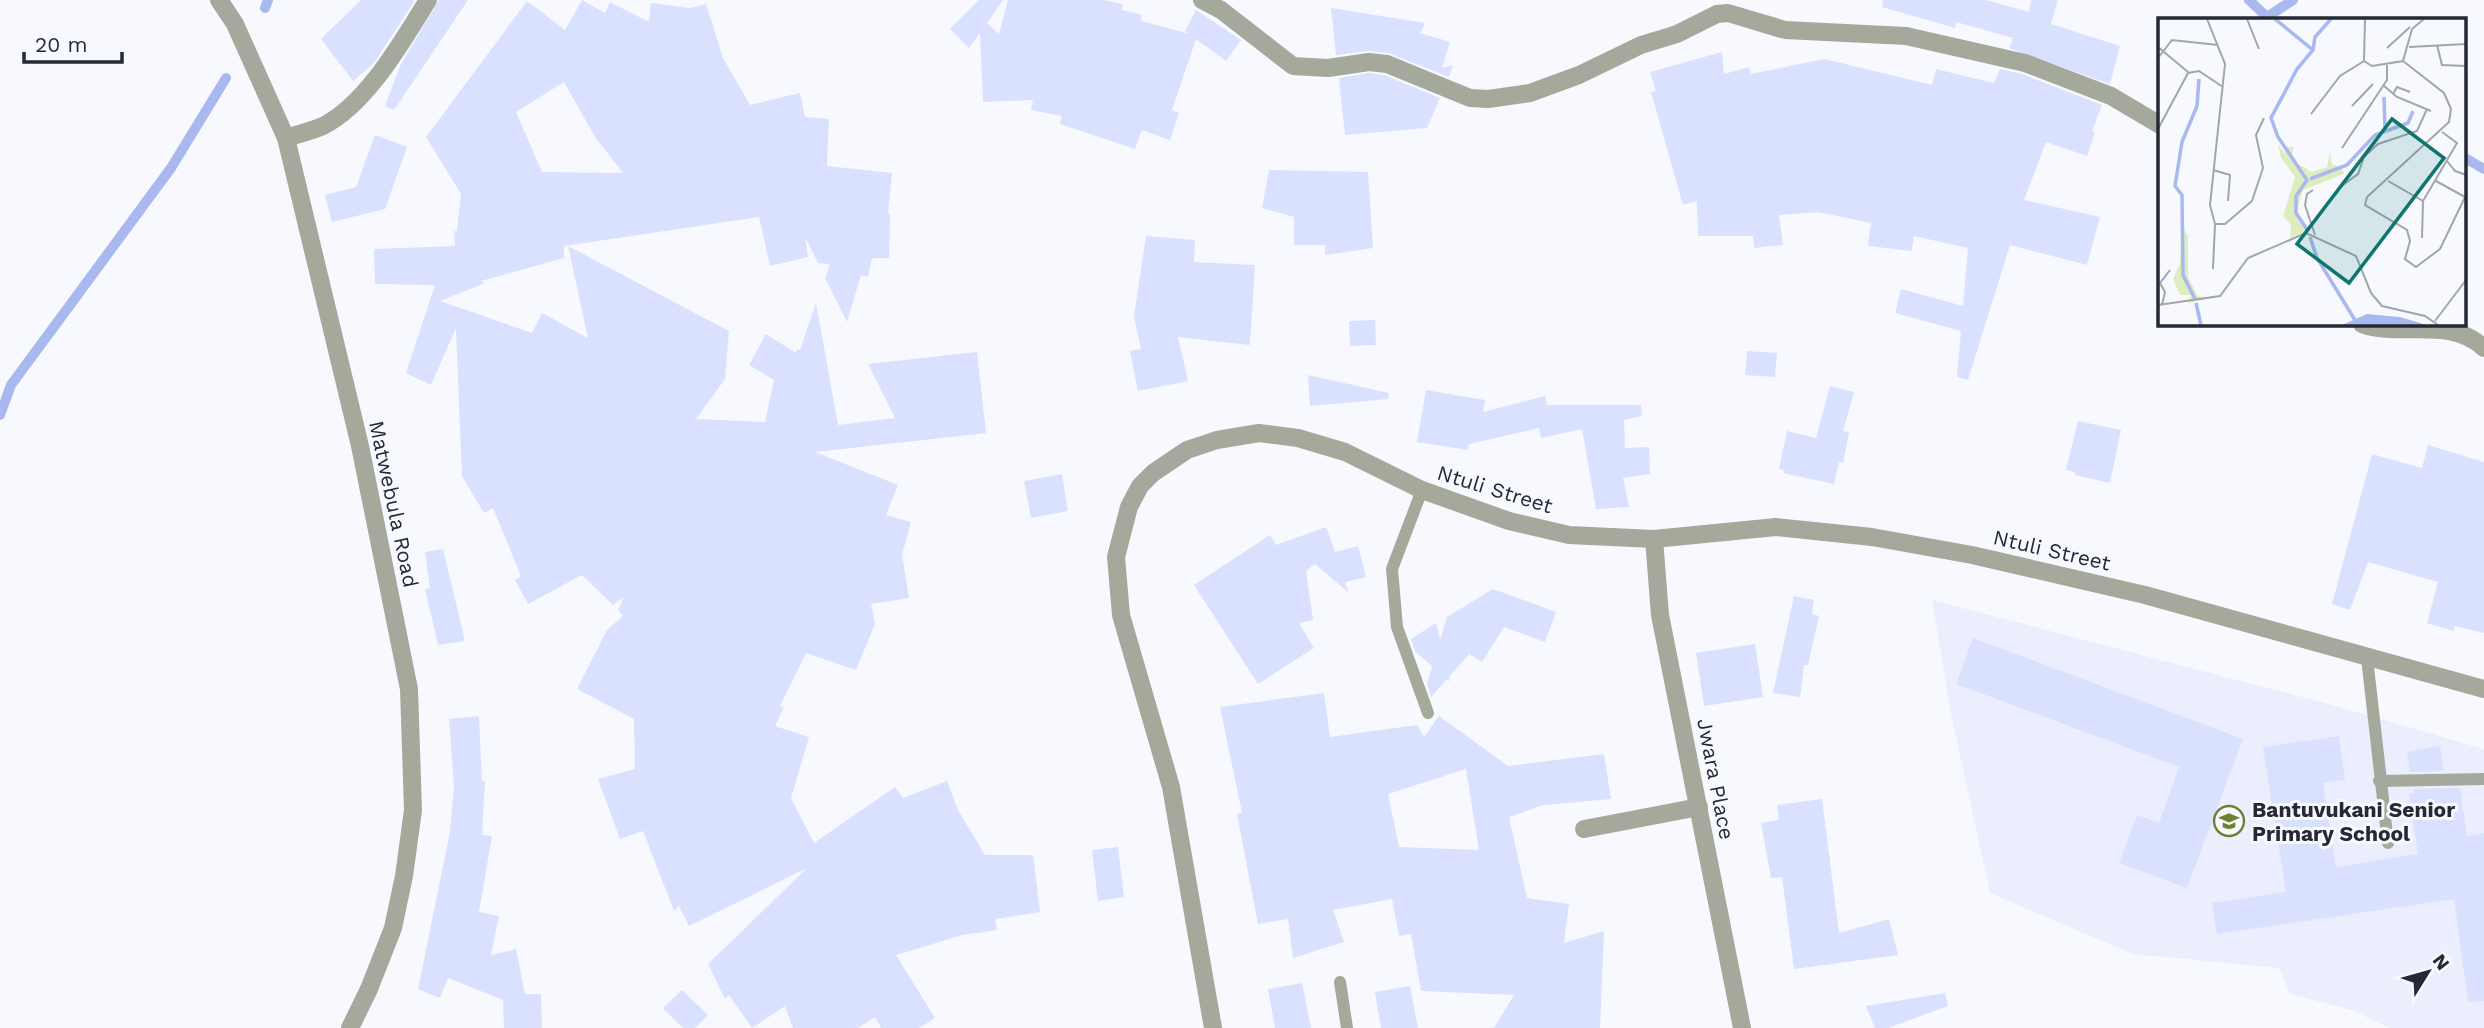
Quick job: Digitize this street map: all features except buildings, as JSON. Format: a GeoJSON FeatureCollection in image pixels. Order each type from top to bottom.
{"type":"FeatureCollection","features":[{"type":"Feature","properties":{"kind":"street","name":"Matwebula Road"},"geometry":{"type":"LineString","coordinates":[[219,0],[235,24],[286,138],[360,446],[408,689],[412,730],[413,810],[404,876],[393,928],[350,1028]]}},
{"type":"Feature","properties":{"kind":"street"},"geometry":{"type":"LineString","coordinates":[[286,138],[324,125],[358,98],[403,41],[428,0]]}},
{"type":"Feature","properties":{"kind":"street"},"geometry":{"type":"LineString","coordinates":[[1202,0],[1220,10],[1293,66],[1328,68],[1369,61],[1387,64],[1470,98],[1488,99],[1530,93],[1579,75],[1641,45],[1677,34],[1717,14],[1728,13],[1785,30],[1906,36],[2025,62],[2111,96],[2158,124]]}},
{"type":"Feature","properties":{"kind":"street"},"geometry":{"type":"LineString","coordinates":[[2368,326],[2382,331],[2433,328],[2465,335],[2484,348]]}},
{"type":"Feature","properties":{"kind":"street","name":"Ntuli Street"},"geometry":{"type":"LineString","coordinates":[[1213,1028],[1171,787],[1121,615],[1116,557],[1129,507],[1140,486],[1153,472],[1187,450],[1217,440],[1259,433],[1298,438],[1345,452],[1422,490],[1509,521],[1569,535],[1654,538],[1776,527],[1872,537],[1972,555],[2146,595],[2484,689]]}},
{"type":"Feature","properties":{"kind":"street","name":"Jwara Place"},"geometry":{"type":"LineString","coordinates":[[1654,538],[1660,615],[1742,1028]]}},
{"type":"Feature","properties":{"kind":"street"},"geometry":{"type":"LineString","coordinates":[[1584,829],[1699,807]]}},
{"type":"Feature","properties":{"kind":"lane"},"geometry":{"type":"LineString","coordinates":[[1422,490],[1392,569],[1397,627],[1428,713]]}},
{"type":"Feature","properties":{"kind":"lane"},"geometry":{"type":"LineString","coordinates":[[2367,658],[2388,844]]}},
{"type":"Feature","properties":{"kind":"lane"},"geometry":{"type":"LineString","coordinates":[[2379,781],[2484,779]]}},
{"type":"Feature","properties":{"kind":"lane"},"geometry":{"type":"LineString","coordinates":[[1340,982],[1347,1028]]}},
{"type":"Feature","properties":{"kind":"shaded area","name":"Bantuvukani Senior Primary School"},"geometry":{"type":"Polygon","coordinates":[[[1932,600],[2325,703],[2484,749],[2484,1028],[2389,1028],[2352,1010],[2290,994],[2279,968],[2133,954],[1990,893],[1951,714],[1932,600]]]}},
{"type":"Feature","properties":{"kind":"waterway"},"geometry":{"type":"LineString","coordinates":[[265,8],[268,0]]}},
{"type":"Feature","properties":{"kind":"waterway"},"geometry":{"type":"LineString","coordinates":[[2249,0],[2268,18]]}},
{"type":"Feature","properties":{"kind":"waterway"},"geometry":{"type":"LineString","coordinates":[[2267,17],[2293,0]]}},
{"type":"Feature","properties":{"kind":"waterway"},"geometry":{"type":"LineString","coordinates":[[0,415],[11,385],[171,168],[226,78]]}},
{"type":"Feature","properties":{"kind":"waterway"},"geometry":{"type":"LineString","coordinates":[[2466,159],[2484,169]]}},
{"type":"Feature","properties":{"kind":"place","name":"Bantuvukani Senior Primary School"},"geometry":{"type":"Point","coordinates":[2229,821]}}]}
